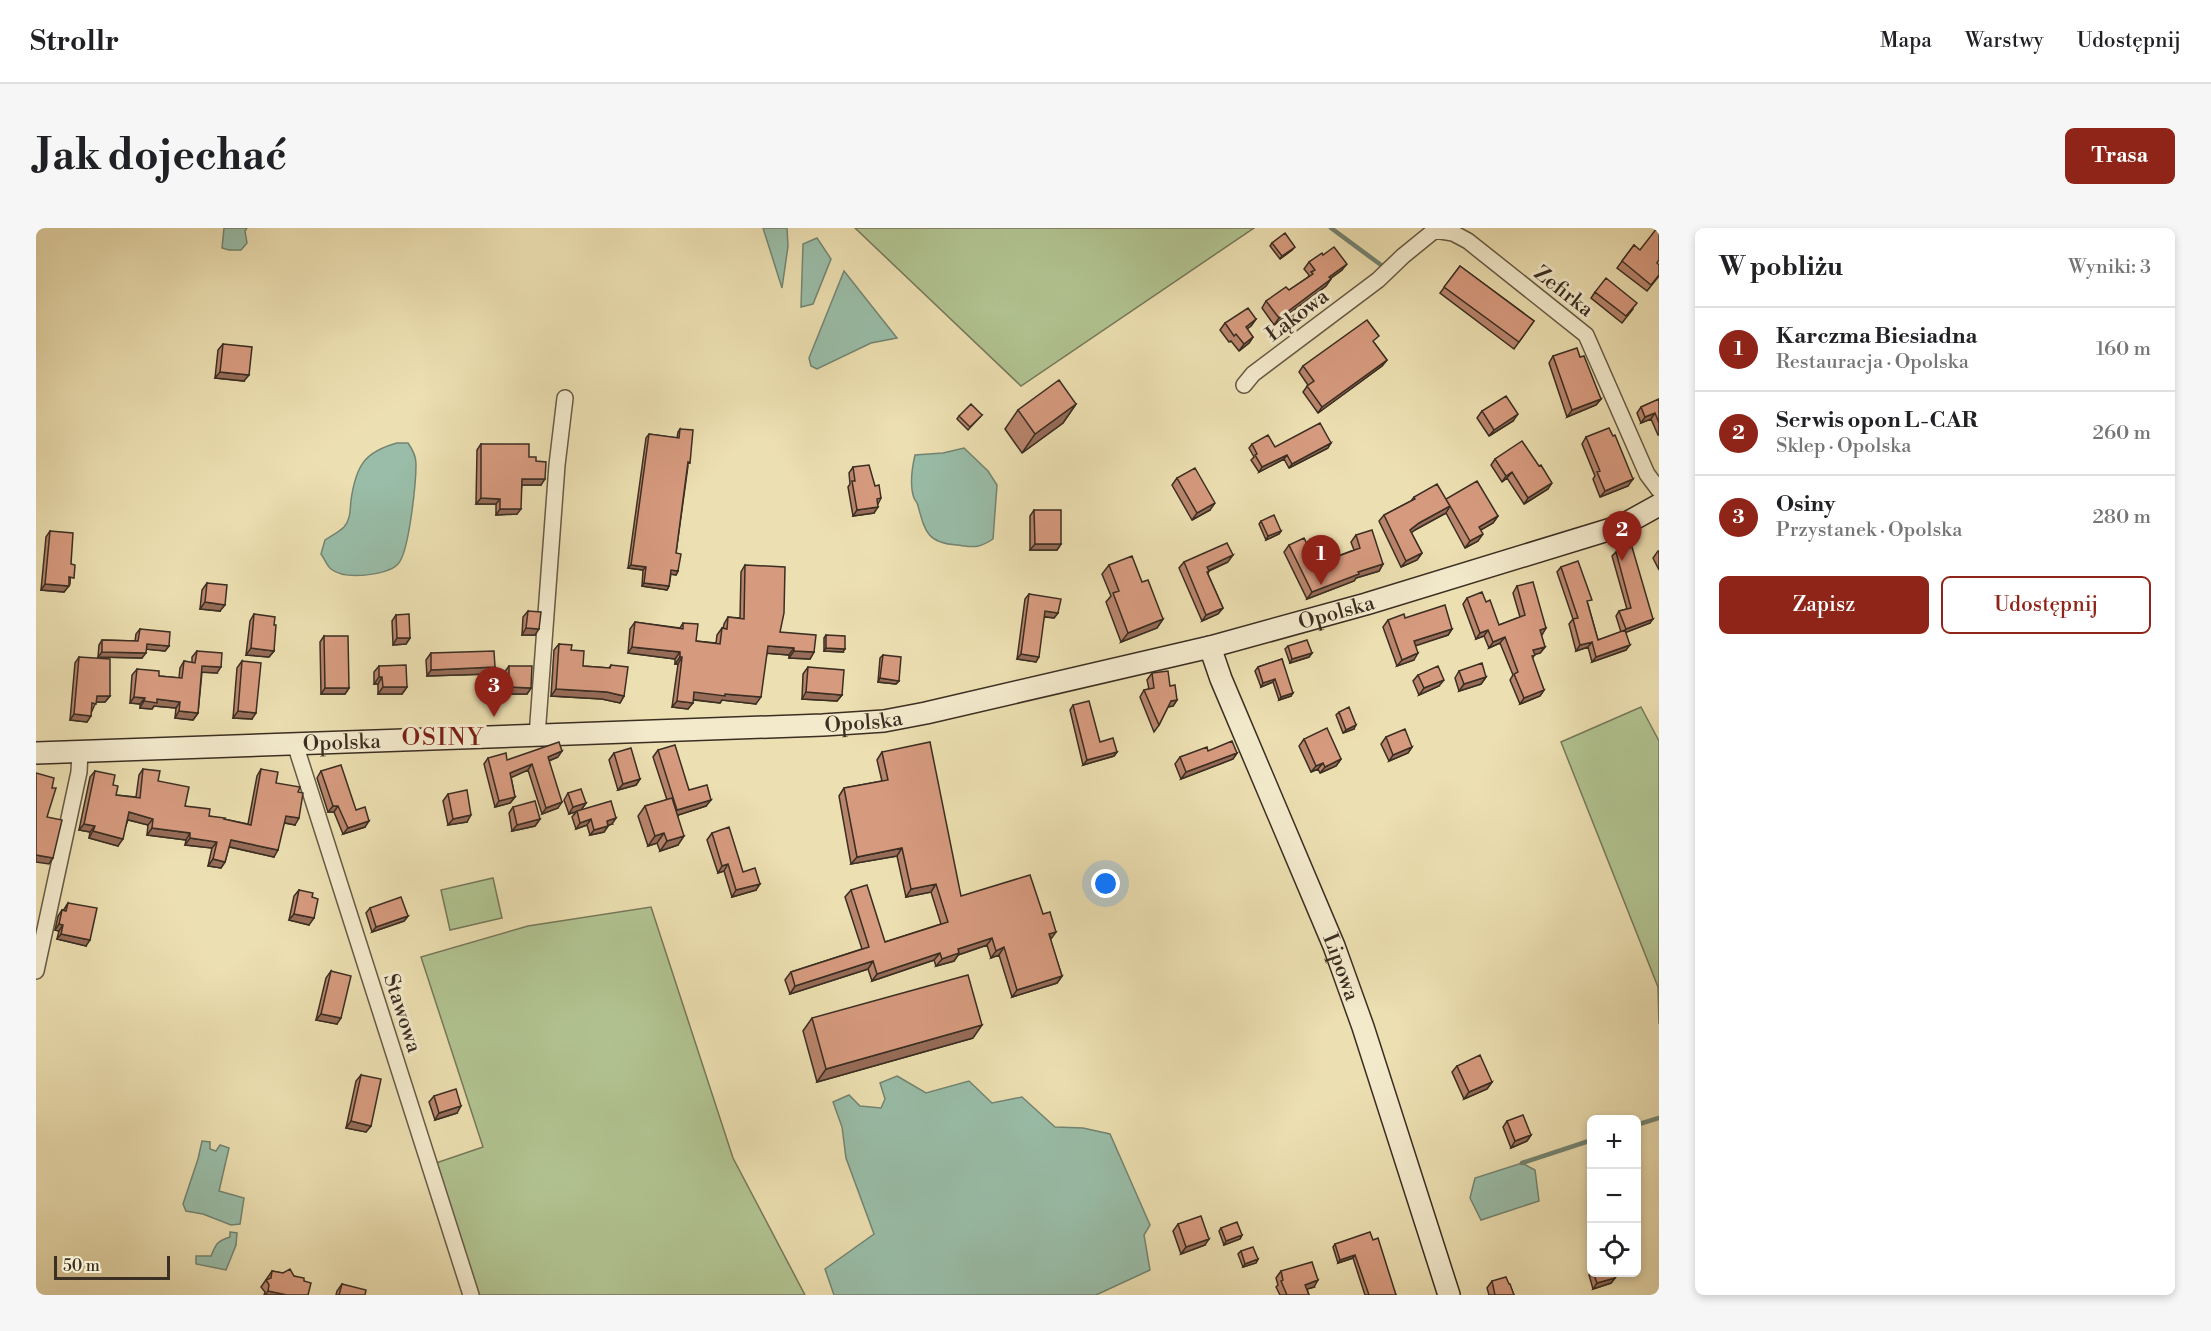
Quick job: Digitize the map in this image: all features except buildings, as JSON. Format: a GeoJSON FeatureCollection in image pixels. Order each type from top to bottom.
{"type":"FeatureCollection","features":[{"type":"Feature","properties":{"kind":"street","name":"Zefirka"},"geometry":{"type":"LineString","coordinates":[[1378,280],[1435,230],[1453,233],[1468,241],[1586,335],[1647,474],[1659,490]]}},
{"type":"Feature","properties":{"kind":"street","name":"Łąkowa"},"geometry":{"type":"LineString","coordinates":[[1244,386],[1253,374],[1378,280]]}},
{"type":"Feature","properties":{"kind":"street"},"geometry":{"type":"LineString","coordinates":[[537,736],[557,465],[565,398]]}},
{"type":"Feature","properties":{"kind":"street","name":"Opolska"},"geometry":{"type":"LineString","coordinates":[[36,753],[537,736],[884,721],[1210,647],[1366,604],[1611,529],[1659,505]]}},
{"type":"Feature","properties":{"kind":"street","name":"Lipowa"},"geometry":{"type":"LineString","coordinates":[[1210,647],[1221,679],[1334,946],[1370,1048],[1449,1295]]}},
{"type":"Feature","properties":{"kind":"street","name":"Stawowa"},"geometry":{"type":"LineString","coordinates":[[295,744],[471,1295]]}},
{"type":"Feature","properties":{"kind":"street"},"geometry":{"type":"LineString","coordinates":[[36,970],[79,772],[80,752]]}},
{"type":"Feature","properties":{"kind":"shaded area"},"geometry":{"type":"Polygon","coordinates":[[[224,228],[247,228],[245,231],[247,243],[241,250],[222,248],[224,228]]]}},
{"type":"Feature","properties":{"kind":"shaded area"},"geometry":{"type":"Polygon","coordinates":[[[763,228],[787,228],[788,246],[782,288],[763,228]]]}},
{"type":"Feature","properties":{"kind":"shaded area"},"geometry":{"type":"Polygon","coordinates":[[[855,228],[1254,228],[1021,386],[855,228]]]}},
{"type":"Feature","properties":{"kind":"shaded area"},"geometry":{"type":"Polygon","coordinates":[[[817,238],[831,259],[813,304],[801,307],[803,244],[817,238]]]}},
{"type":"Feature","properties":{"kind":"shaded area"},"geometry":{"type":"Polygon","coordinates":[[[844,271],[897,338],[871,343],[817,369],[811,366],[809,358],[844,271]]]}},
{"type":"Feature","properties":{"kind":"shaded area"},"geometry":{"type":"Polygon","coordinates":[[[397,443],[408,443],[414,453],[416,464],[411,517],[402,557],[392,568],[375,574],[345,575],[337,572],[330,568],[321,554],[325,540],[342,529],[348,521],[353,488],[359,469],[364,462],[377,451],[397,443]]]}},
{"type":"Feature","properties":{"kind":"shaded area"},"geometry":{"type":"Polygon","coordinates":[[[964,448],[988,471],[997,485],[993,539],[976,546],[947,544],[933,538],[923,522],[912,487],[915,455],[943,453],[964,448]]]}},
{"type":"Feature","properties":{"kind":"shaded area"},"geometry":{"type":"Polygon","coordinates":[[[1641,707],[1659,741],[1659,1024],[1658,987],[1561,742],[1641,707]]]}},
{"type":"Feature","properties":{"kind":"shaded area"},"geometry":{"type":"Polygon","coordinates":[[[493,878],[502,918],[450,930],[441,890],[493,878]]]}},
{"type":"Feature","properties":{"kind":"shaded area"},"geometry":{"type":"Polygon","coordinates":[[[651,907],[733,1158],[805,1295],[477,1295],[436,1163],[483,1147],[421,957],[528,926],[651,907]]]}},
{"type":"Feature","properties":{"kind":"shaded area"},"geometry":{"type":"Polygon","coordinates":[[[897,1076],[926,1093],[969,1081],[992,1103],[1022,1097],[1055,1127],[1083,1128],[1110,1134],[1150,1225],[1144,1235],[1150,1270],[1096,1295],[834,1295],[825,1269],[874,1234],[846,1158],[842,1127],[833,1102],[849,1095],[860,1106],[881,1108],[885,1099],[880,1083],[897,1076]]]}},
{"type":"Feature","properties":{"kind":"shaded area"},"geometry":{"type":"Polygon","coordinates":[[[202,1141],[210,1142],[210,1149],[216,1151],[220,1145],[229,1148],[219,1191],[244,1198],[240,1224],[231,1225],[203,1214],[186,1211],[183,1204],[202,1141]]]}},
{"type":"Feature","properties":{"kind":"shaded area"},"geometry":{"type":"Polygon","coordinates":[[[1522,1163],[1535,1170],[1539,1201],[1481,1220],[1470,1198],[1475,1178],[1522,1163]]]}},
{"type":"Feature","properties":{"kind":"shaded area"},"geometry":{"type":"Polygon","coordinates":[[[230,1232],[237,1233],[236,1245],[226,1270],[196,1264],[196,1256],[211,1256],[222,1240],[230,1237],[230,1232]]]}},
{"type":"Feature","properties":{"kind":"waterway"},"geometry":{"type":"LineString","coordinates":[[1331,228],[1381,265]]}},
{"type":"Feature","properties":{"kind":"waterway"},"geometry":{"type":"LineString","coordinates":[[1641,1123],[1659,1118]]}},
{"type":"Feature","properties":{"kind":"waterway"},"geometry":{"type":"LineString","coordinates":[[1522,1163],[1587,1142]]}},
{"type":"Feature","properties":{"kind":"place","name":"Serwis opon L-CAR"},"geometry":{"type":"Point","coordinates":[1622,561]}},
{"type":"Feature","properties":{"kind":"place","name":"Karczma Biesiadna"},"geometry":{"type":"Point","coordinates":[1321,585]}},
{"type":"Feature","properties":{"kind":"place","name":"Osiny"},"geometry":{"type":"Point","coordinates":[494,717]}},
{"type":"Feature","properties":{"kind":"district","name":"OSINY"},"geometry":{"type":"Point","coordinates":[443,737]}}]}
